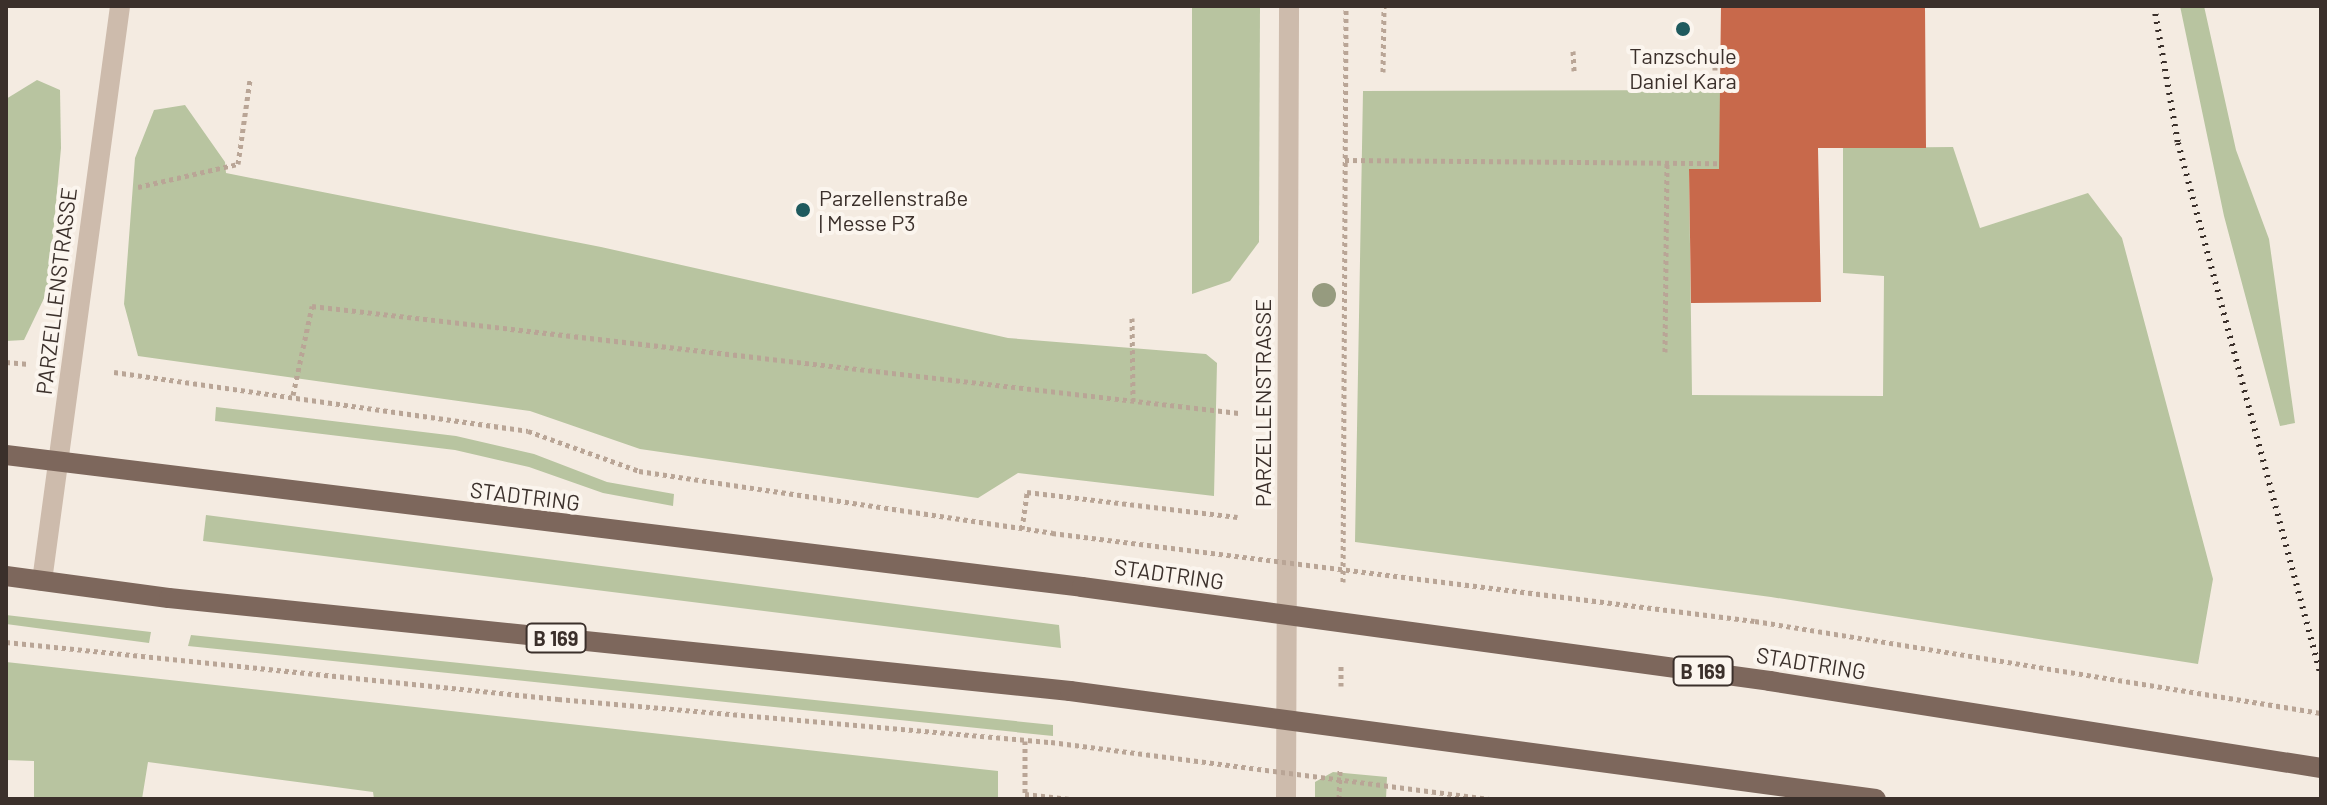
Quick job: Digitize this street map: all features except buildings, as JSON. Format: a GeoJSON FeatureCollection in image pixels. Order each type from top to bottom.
{"type":"FeatureCollection","features":[{"type":"Feature","properties":{"kind":"main road","name":"STADTRING"},"geometry":{"type":"LineString","coordinates":[[6,455],[1082,587],[1786,683],[2321,768]]}},
{"type":"Feature","properties":{"kind":"main road","name":"B 169"},"geometry":{"type":"LineString","coordinates":[[6,576],[1070,691],[1876,799]]}},
{"type":"Feature","properties":{"kind":"street","name":"PARZELLENSTRASSE"},"geometry":{"type":"LineString","coordinates":[[42,581],[60,463],[97,155],[120,6]]}},
{"type":"Feature","properties":{"kind":"street","name":"PARZELLENSTRASSE"},"geometry":{"type":"LineString","coordinates":[[1286,799],[1289,6]]}},
{"type":"Feature","properties":{"kind":"path"},"geometry":{"type":"LineString","coordinates":[[1343,587],[1346,6]]}},
{"type":"Feature","properties":{"kind":"path"},"geometry":{"type":"LineString","coordinates":[[1383,72],[1384,6]]}},
{"type":"Feature","properties":{"kind":"path"},"geometry":{"type":"LineString","coordinates":[[1573,51],[1574,71]]}},
{"type":"Feature","properties":{"kind":"path"},"geometry":{"type":"LineString","coordinates":[[1715,51],[1715,70]]}},
{"type":"Feature","properties":{"kind":"path"},"geometry":{"type":"LineString","coordinates":[[133,188],[238,164],[250,80]]}},
{"type":"Feature","properties":{"kind":"path"},"geometry":{"type":"LineString","coordinates":[[1345,160],[1719,163]]}},
{"type":"Feature","properties":{"kind":"path"},"geometry":{"type":"LineString","coordinates":[[1665,352],[1667,162]]}},
{"type":"Feature","properties":{"kind":"path"},"geometry":{"type":"LineString","coordinates":[[293,395],[312,306],[1239,413]]}},
{"type":"Feature","properties":{"kind":"path"},"geometry":{"type":"LineString","coordinates":[[1132,318],[1133,401]]}},
{"type":"Feature","properties":{"kind":"path"},"geometry":{"type":"LineString","coordinates":[[6,362],[72,367],[293,395],[528,431],[639,471],[1022,529],[1755,621],[2321,713]]}},
{"type":"Feature","properties":{"kind":"path"},"geometry":{"type":"LineString","coordinates":[[1022,529],[1027,492],[1238,517]]}},
{"type":"Feature","properties":{"kind":"path"},"geometry":{"type":"LineString","coordinates":[[6,642],[1051,742],[1489,799]]}},
{"type":"Feature","properties":{"kind":"path"},"geometry":{"type":"LineString","coordinates":[[1341,692],[1342,649]]}},
{"type":"Feature","properties":{"kind":"path"},"geometry":{"type":"LineString","coordinates":[[1025,740],[1025,794],[1070,799]]}},
{"type":"Feature","properties":{"kind":"path"},"geometry":{"type":"LineString","coordinates":[[1339,799],[1340,759]]}},
{"type":"Feature","properties":{"kind":"green space"},"geometry":{"type":"Polygon","coordinates":[[[1192,6],[1260,6],[1259,242],[1230,281],[1192,294],[1192,6]]]}},
{"type":"Feature","properties":{"kind":"green space"},"geometry":{"type":"Polygon","coordinates":[[[2180,6],[2204,6],[2236,150],[2269,239],[2295,423],[2280,426],[2224,216],[2180,6]]]}},
{"type":"Feature","properties":{"kind":"green space"},"geometry":{"type":"Polygon","coordinates":[[[37,80],[60,90],[61,148],[48,290],[24,340],[6,341],[6,99],[37,80]]]}},
{"type":"Feature","properties":{"kind":"green space"},"geometry":{"type":"Polygon","coordinates":[[[1720,90],[1720,169],[1689,169],[1692,395],[1883,396],[1884,276],[1843,273],[1843,148],[1953,147],[1980,228],[2088,193],[2122,238],[2213,579],[2198,664],[1771,597],[1355,542],[1363,91],[1720,90]]]}},
{"type":"Feature","properties":{"kind":"green space"},"geometry":{"type":"Polygon","coordinates":[[[185,105],[225,162],[226,173],[601,247],[1008,338],[1206,354],[1217,363],[1214,496],[1018,473],[978,498],[640,449],[530,411],[138,356],[124,304],[135,158],[154,110],[185,105]]]}},
{"type":"Feature","properties":{"kind":"green space"},"geometry":{"type":"Polygon","coordinates":[[[216,407],[456,436],[534,454],[607,482],[674,494],[673,506],[603,493],[529,467],[455,450],[215,421],[216,407]]]}},
{"type":"Feature","properties":{"kind":"green space"},"geometry":{"type":"Polygon","coordinates":[[[206,515],[1059,625],[1061,648],[203,541],[206,515]]]}},
{"type":"Feature","properties":{"kind":"green space"},"geometry":{"type":"Polygon","coordinates":[[[6,615],[151,632],[149,643],[6,624],[6,615]]]}},
{"type":"Feature","properties":{"kind":"green space"},"geometry":{"type":"Polygon","coordinates":[[[191,635],[1053,725],[1053,736],[188,646],[191,635]]]}},
{"type":"Feature","properties":{"kind":"green space"},"geometry":{"type":"Polygon","coordinates":[[[6,662],[998,771],[998,799],[374,799],[373,792],[148,762],[142,799],[34,799],[34,761],[6,760],[6,662]]]}},
{"type":"Feature","properties":{"kind":"green space"},"geometry":{"type":"Polygon","coordinates":[[[1333,772],[1387,777],[1386,799],[1315,799],[1315,782],[1333,772]]]}},
{"type":"Feature","properties":{"kind":"railway"},"geometry":{"type":"LineString","coordinates":[[2154,6],[2178,143],[2321,676]]}},
{"type":"Feature","properties":{"kind":"place","name":"Tanzschule Daniel Kara"},"geometry":{"type":"Point","coordinates":[1683,29]}},
{"type":"Feature","properties":{"kind":"place","name":"Parzellenstraße | Messe P3"},"geometry":{"type":"Point","coordinates":[803,210]}}]}
